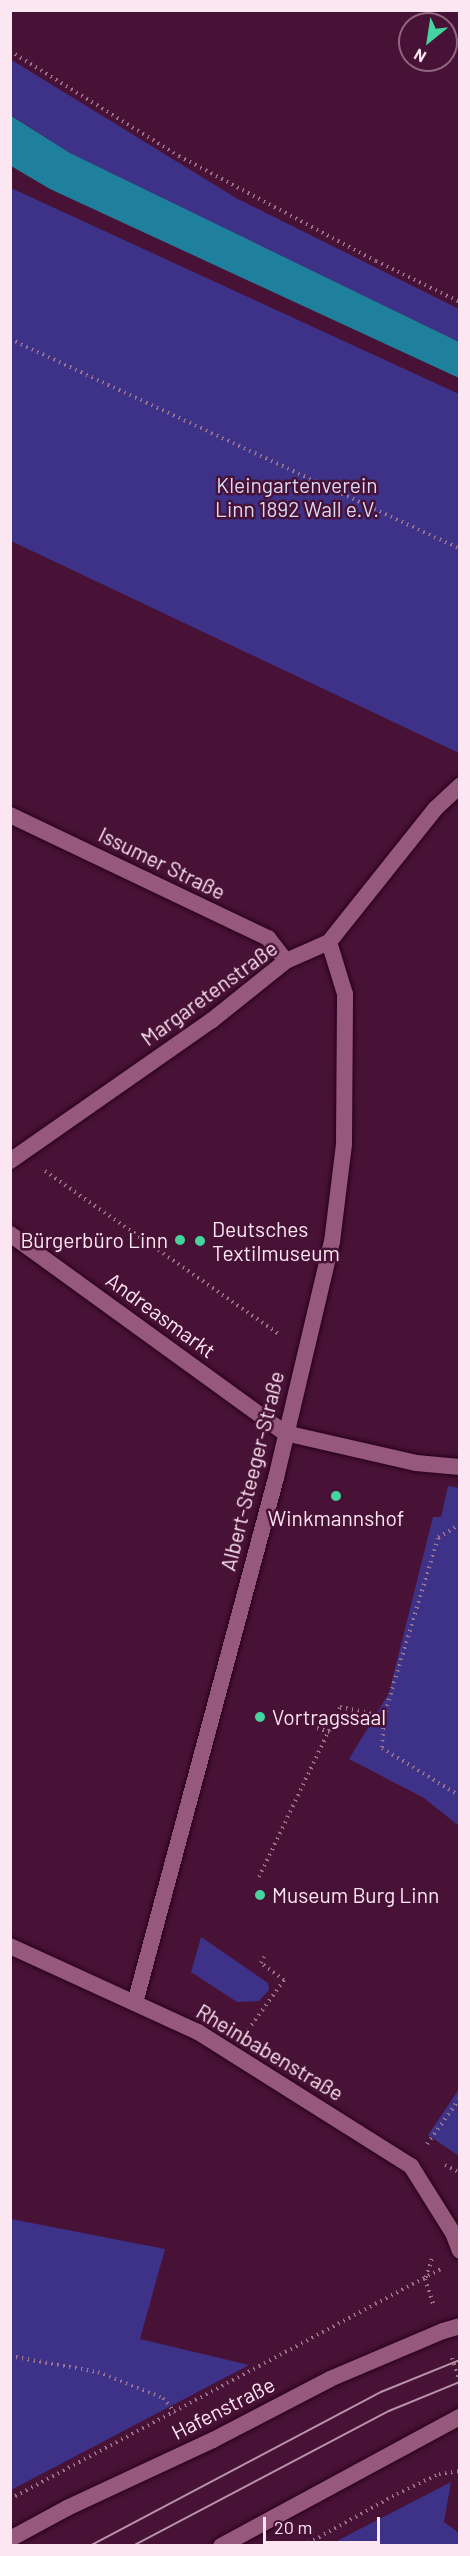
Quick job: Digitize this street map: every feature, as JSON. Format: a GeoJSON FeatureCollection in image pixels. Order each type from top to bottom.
{"type":"FeatureCollection","features":[{"type":"Feature","properties":{"kind":"street","name":"Margaretenstraße"},"geometry":{"type":"LineString","coordinates":[[10,1161],[211,1021],[286,961],[329,942],[436,808],[459,786]]}},
{"type":"Feature","properties":{"kind":"street","name":"Issumer Straße"},"geometry":{"type":"LineString","coordinates":[[10,814],[268,939],[286,961]]}},
{"type":"Feature","properties":{"kind":"street","name":"Albert-Steeger-Straße"},"geometry":{"type":"LineString","coordinates":[[135,2003],[273,1490],[332,1242],[344,1144],[345,994],[329,942]]}},
{"type":"Feature","properties":{"kind":"street","name":"Andreasmarkt"},"geometry":{"type":"LineString","coordinates":[[10,1234],[285,1433]]}},
{"type":"Feature","properties":{"kind":"street"},"geometry":{"type":"LineString","coordinates":[[285,1433],[416,1463],[459,1467]]}},
{"type":"Feature","properties":{"kind":"street","name":"Rheinbabenstraße"},"geometry":{"type":"LineString","coordinates":[[10,1946],[198,2032],[411,2166],[453,2234],[459,2251]]}},
{"type":"Feature","properties":{"kind":"street","name":"Hafenstraße"},"geometry":{"type":"LineString","coordinates":[[10,2539],[67,2508],[213,2440],[330,2379],[459,2326]]}},
{"type":"Feature","properties":{"kind":"street"},"geometry":{"type":"LineString","coordinates":[[220,2546],[459,2417]]}},
{"type":"Feature","properties":{"kind":"path"},"geometry":{"type":"LineString","coordinates":[[10,51],[179,156],[376,261],[459,302]]}},
{"type":"Feature","properties":{"kind":"path"},"geometry":{"type":"LineString","coordinates":[[10,339],[459,549]]}},
{"type":"Feature","properties":{"kind":"path"},"geometry":{"type":"LineString","coordinates":[[27,1150],[43,1170],[274,1333],[307,1343]]}},
{"type":"Feature","properties":{"kind":"path"},"geometry":{"type":"LineString","coordinates":[[459,1524],[438,1538],[384,1716],[382,1748],[459,1796]]}},
{"type":"Feature","properties":{"kind":"path"},"geometry":{"type":"LineString","coordinates":[[259,1877],[340,1707],[384,1716]]}},
{"type":"Feature","properties":{"kind":"path"},"geometry":{"type":"LineString","coordinates":[[316,1728],[330,1732]]}},
{"type":"Feature","properties":{"kind":"path"},"geometry":{"type":"LineString","coordinates":[[232,2053],[284,1980],[261,1963],[264,1957]]}},
{"type":"Feature","properties":{"kind":"path"},"geometry":{"type":"LineString","coordinates":[[411,2166],[459,2098]]}},
{"type":"Feature","properties":{"kind":"path"},"geometry":{"type":"LineString","coordinates":[[10,2499],[425,2279]]}},
{"type":"Feature","properties":{"kind":"path"},"geometry":{"type":"LineString","coordinates":[[10,2356],[98,2372],[163,2398],[175,2413]]}},
{"type":"Feature","properties":{"kind":"path"},"geometry":{"type":"LineString","coordinates":[[303,2546],[407,2489],[439,2474],[459,2471]]}},
{"type":"Feature","properties":{"kind":"green space"},"geometry":{"type":"Polygon","coordinates":[[[10,59],[236,198],[459,309],[459,342],[70,153],[11,115],[10,59]]]}},
{"type":"Feature","properties":{"kind":"green space","name":"Kleingartenverein Linn 1892 Wall e.V."},"geometry":{"type":"Polygon","coordinates":[[[11,188],[459,394],[459,753],[11,541],[11,188]]]}},
{"type":"Feature","properties":{"kind":"green space"},"geometry":{"type":"Polygon","coordinates":[[[448,1486],[460,1488],[459,1826],[424,1798],[349,1759],[389,1693],[433,1517],[441,1517],[448,1486]]]}},
{"type":"Feature","properties":{"kind":"green space"},"geometry":{"type":"Polygon","coordinates":[[[201,1937],[268,1983],[269,1990],[259,2001],[237,2002],[191,1972],[201,1937]]]}},
{"type":"Feature","properties":{"kind":"green space"},"geometry":{"type":"Polygon","coordinates":[[[459,2089],[459,2156],[428,2135],[459,2089]]]}},
{"type":"Feature","properties":{"kind":"green space"},"geometry":{"type":"Polygon","coordinates":[[[11,2219],[165,2249],[140,2339],[249,2365],[11,2490],[11,2219]]]}},
{"type":"Feature","properties":{"kind":"green space"},"geometry":{"type":"Polygon","coordinates":[[[451,2482],[444,2522],[459,2533],[459,2545],[329,2545],[451,2482]]]}},
{"type":"Feature","properties":{"kind":"water"},"geometry":{"type":"Polygon","coordinates":[[[10,115],[70,153],[459,342],[459,378],[50,189],[11,166],[10,115]]]}},
{"type":"Feature","properties":{"kind":"tram line"},"geometry":{"type":"LineString","coordinates":[[90,2546],[381,2392],[460,2360]]}},
{"type":"Feature","properties":{"kind":"tram line"},"geometry":{"type":"LineString","coordinates":[[133,2546],[389,2411],[460,2382]]}},
{"type":"Feature","properties":{"kind":"place","name":"Bürgerbüro Linn"},"geometry":{"type":"Point","coordinates":[180,1240]}},
{"type":"Feature","properties":{"kind":"place","name":"Deutsches Textilmuseum"},"geometry":{"type":"Point","coordinates":[200,1241]}},
{"type":"Feature","properties":{"kind":"place","name":"Winkmannshof"},"geometry":{"type":"Point","coordinates":[336,1496]}},
{"type":"Feature","properties":{"kind":"place","name":"Vortragssaal"},"geometry":{"type":"Point","coordinates":[260,1717]}},
{"type":"Feature","properties":{"kind":"place","name":"Museum Burg Linn"},"geometry":{"type":"Point","coordinates":[260,1895]}}]}
